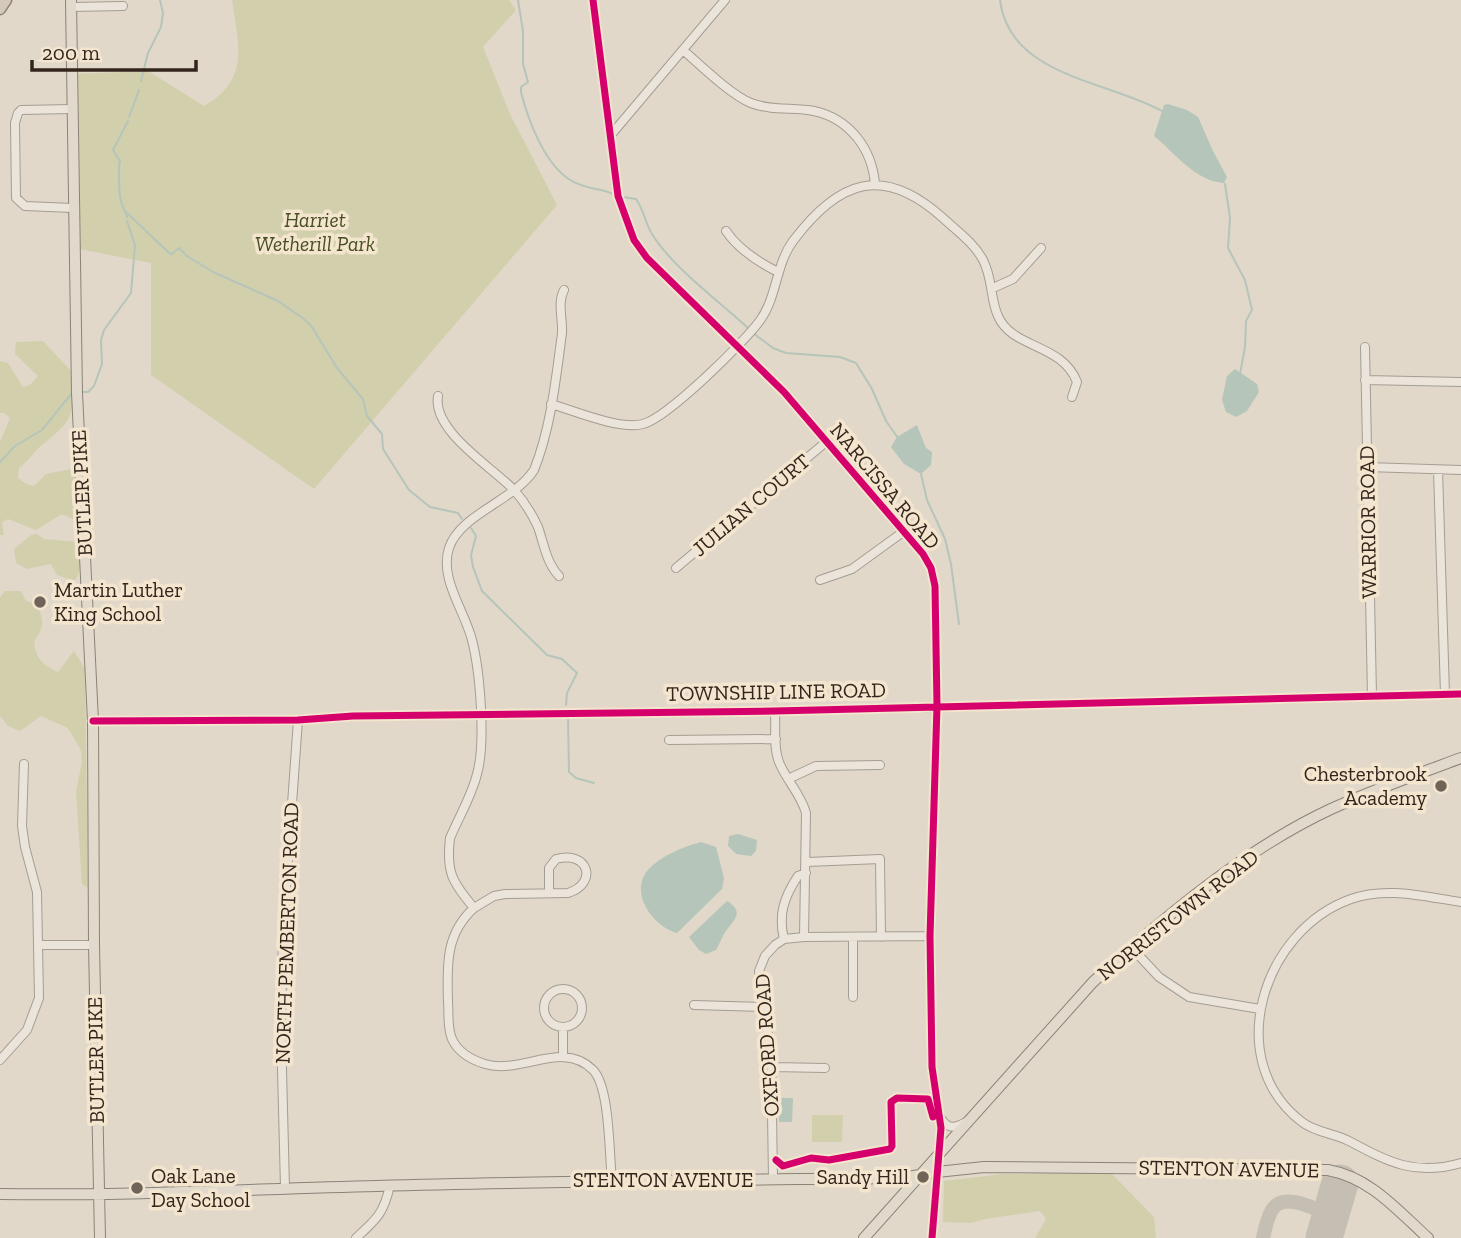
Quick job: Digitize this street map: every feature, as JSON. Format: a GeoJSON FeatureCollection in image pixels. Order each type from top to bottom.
{"type":"FeatureCollection","features":[{"type":"Feature","properties":{"kind":"highway"},"geometry":{"type":"LineString","coordinates":[[0,9],[6,0]]}},
{"type":"Feature","properties":{"kind":"main road","name":"BUTLER PIKE"},"geometry":{"type":"LineString","coordinates":[[71,4],[77,403],[93,722],[100,1238]]}},
{"type":"Feature","properties":{"kind":"main road","name":"NORRISTOWN ROAD"},"geometry":{"type":"LineString","coordinates":[[864,1238],[1093,982],[1131,947],[1272,842],[1330,810],[1461,758]]}},
{"type":"Feature","properties":{"kind":"main road","name":"STENTON AVENUE"},"geometry":{"type":"LineString","coordinates":[[0,1195],[99,1196],[285,1188],[611,1180],[902,1178],[937,1171],[984,1167],[1328,1170],[1362,1181],[1428,1238]]}},
{"type":"Feature","properties":{"kind":"street","name":"NARCISSA ROAD"},"geometry":{"type":"LineString","coordinates":[[593,0],[618,196],[640,249],[784,392],[923,554],[931,568],[935,586],[937,706],[930,936],[932,1067],[940,1116],[932,1238]]}},
{"type":"Feature","properties":{"kind":"street"},"geometry":{"type":"LineString","coordinates":[[610,136],[725,0]]}},
{"type":"Feature","properties":{"kind":"street"},"geometry":{"type":"LineString","coordinates":[[71,4],[113,3],[123,6]]}},
{"type":"Feature","properties":{"kind":"street"},"geometry":{"type":"LineString","coordinates":[[683,50],[749,103],[813,111],[845,125],[865,149],[875,184]]}},
{"type":"Feature","properties":{"kind":"street"},"geometry":{"type":"LineString","coordinates":[[72,109],[21,110],[15,124],[16,198],[25,206],[73,208]]}},
{"type":"Feature","properties":{"kind":"street"},"geometry":{"type":"LineString","coordinates":[[551,404],[624,425],[644,424],[665,413],[737,346],[763,317],[778,271],[792,241],[833,199],[855,188],[875,184],[899,188],[927,204],[977,251],[987,268],[996,313],[1006,327],[1054,354],[1066,364],[1077,382],[1072,397]]}},
{"type":"Feature","properties":{"kind":"street"},"geometry":{"type":"LineString","coordinates":[[726,230],[747,254],[778,271]]}},
{"type":"Feature","properties":{"kind":"street"},"geometry":{"type":"LineString","coordinates":[[993,288],[1013,279],[1041,248]]}},
{"type":"Feature","properties":{"kind":"street"},"geometry":{"type":"LineString","coordinates":[[474,908],[457,888],[448,863],[450,838],[480,765],[481,715],[474,645],[449,577],[447,557],[460,530],[514,491],[534,470],[551,404],[562,332],[561,301],[564,290]]}},
{"type":"Feature","properties":{"kind":"street","name":"WARRIOR ROAD"},"geometry":{"type":"LineString","coordinates":[[1364,347],[1371,696]]}},
{"type":"Feature","properties":{"kind":"street"},"geometry":{"type":"LineString","coordinates":[[1365,380],[1461,382]]}},
{"type":"Feature","properties":{"kind":"street"},"geometry":{"type":"LineString","coordinates":[[438,396],[438,409],[449,428],[514,491],[534,519],[550,564],[559,576]]}},
{"type":"Feature","properties":{"kind":"street","name":"JULIAN COURT"},"geometry":{"type":"LineString","coordinates":[[676,568],[826,442]]}},
{"type":"Feature","properties":{"kind":"street"},"geometry":{"type":"LineString","coordinates":[[1367,467],[1461,470]]}},
{"type":"Feature","properties":{"kind":"street"},"geometry":{"type":"LineString","coordinates":[[1438,470],[1445,694]]}},
{"type":"Feature","properties":{"kind":"street"},"geometry":{"type":"LineString","coordinates":[[820,580],[852,569],[903,531]]}},
{"type":"Feature","properties":{"kind":"street","name":"TOWNSHIP LINE ROAD"},"geometry":{"type":"LineString","coordinates":[[93,722],[775,711],[1461,694]]}},
{"type":"Feature","properties":{"kind":"street"},"geometry":{"type":"LineString","coordinates":[[775,711],[776,754],[806,813],[804,937]]}},
{"type":"Feature","properties":{"kind":"street","name":"NORTH PEMBERTON ROAD"},"geometry":{"type":"LineString","coordinates":[[285,1188],[281,1030],[283,942],[298,720]]}},
{"type":"Feature","properties":{"kind":"street"},"geometry":{"type":"LineString","coordinates":[[669,740],[776,739]]}},
{"type":"Feature","properties":{"kind":"street"},"geometry":{"type":"LineString","coordinates":[[0,1060],[27,1030],[39,998],[37,892],[23,834],[24,764]]}},
{"type":"Feature","properties":{"kind":"street"},"geometry":{"type":"LineString","coordinates":[[788,779],[816,766],[880,765]]}},
{"type":"Feature","properties":{"kind":"street"},"geometry":{"type":"LineString","coordinates":[[549,892],[549,868],[556,859],[572,857],[583,864],[587,876],[580,887],[568,893],[494,896],[474,908],[456,929],[447,956],[449,1028],[454,1042],[472,1059],[499,1067],[563,1056],[589,1066],[601,1083],[611,1180]]}},
{"type":"Feature","properties":{"kind":"street"},"geometry":{"type":"LineString","coordinates":[[807,862],[880,859],[881,937]]}},
{"type":"Feature","properties":{"kind":"street"},"geometry":{"type":"LineString","coordinates":[[806,873],[798,876],[786,898],[780,924],[784,939],[930,936]]}},
{"type":"Feature","properties":{"kind":"street"},"geometry":{"type":"LineString","coordinates":[[1461,902],[1389,893],[1367,894],[1322,913],[1298,934],[1280,957],[1267,983],[1260,1009],[1259,1041],[1268,1080],[1277,1097],[1301,1122],[1348,1140],[1377,1157],[1402,1166],[1427,1169],[1461,1163]]}},
{"type":"Feature","properties":{"kind":"street"},"geometry":{"type":"LineString","coordinates":[[853,938],[853,997]]}},
{"type":"Feature","properties":{"kind":"street","name":"OXFORD ROAD"},"geometry":{"type":"LineString","coordinates":[[773,1179],[771,1049],[763,1007],[760,968],[770,950],[784,939]]}},
{"type":"Feature","properties":{"kind":"street"},"geometry":{"type":"LineString","coordinates":[[38,945],[94,944]]}},
{"type":"Feature","properties":{"kind":"street"},"geometry":{"type":"LineString","coordinates":[[1131,947],[1159,977],[1189,997],[1260,1009]]}},
{"type":"Feature","properties":{"kind":"street"},"geometry":{"type":"LineString","coordinates":[[567,989],[578,996],[583,1008],[576,1022],[563,1027],[550,1021],[544,1009],[550,995],[567,989]]}},
{"type":"Feature","properties":{"kind":"street"},"geometry":{"type":"LineString","coordinates":[[694,1005],[763,1007]]}},
{"type":"Feature","properties":{"kind":"street"},"geometry":{"type":"LineString","coordinates":[[563,1027],[563,1056]]}},
{"type":"Feature","properties":{"kind":"street"},"geometry":{"type":"LineString","coordinates":[[772,1067],[825,1068]]}},
{"type":"Feature","properties":{"kind":"street"},"geometry":{"type":"LineString","coordinates":[[940,1116],[944,1125],[950,1127],[965,1122]]}},
{"type":"Feature","properties":{"kind":"street"},"geometry":{"type":"LineString","coordinates":[[356,1238],[380,1217],[390,1185]]}},
{"type":"Feature","properties":{"kind":"green space","name":"Harriet Wetherill Park"},"geometry":{"type":"Polygon","coordinates":[[[232,0],[509,0],[516,10],[483,47],[510,114],[557,205],[314,489],[151,375],[151,263],[74,248],[72,74],[148,71],[204,106],[219,96],[235,72],[238,46],[232,0]]]}},
{"type":"Feature","properties":{"kind":"green space"},"geometry":{"type":"Polygon","coordinates":[[[43,341],[72,372],[71,414],[62,428],[19,468],[18,478],[34,486],[46,474],[71,469],[76,475],[77,521],[62,514],[36,530],[8,519],[2,522],[4,535],[0,535],[0,442],[10,418],[0,413],[0,361],[8,363],[23,387],[30,385],[38,376],[15,354],[16,342],[43,341]]]}},
{"type":"Feature","properties":{"kind":"green space"},"geometry":{"type":"Polygon","coordinates":[[[36,534],[45,539],[77,542],[80,567],[74,581],[57,575],[51,564],[27,569],[16,563],[14,549],[36,534]]]}},
{"type":"Feature","properties":{"kind":"green space"},"geometry":{"type":"Polygon","coordinates":[[[5,591],[21,591],[26,601],[36,604],[42,623],[34,642],[36,653],[44,664],[58,672],[74,651],[85,669],[88,888],[82,884],[76,792],[82,762],[81,750],[68,728],[41,716],[20,731],[8,726],[0,716],[0,597],[5,591]]]}},
{"type":"Feature","properties":{"kind":"green space"},"geometry":{"type":"Polygon","coordinates":[[[812,1115],[843,1115],[842,1142],[812,1142],[812,1115]]]}},
{"type":"Feature","properties":{"kind":"green space"},"geometry":{"type":"Polygon","coordinates":[[[1111,1173],[1154,1217],[1156,1238],[1035,1238],[1046,1219],[1040,1211],[971,1223],[943,1222],[944,1181],[1003,1174],[1111,1173]]]}},
{"type":"Feature","properties":{"kind":"shaded area"},"geometry":{"type":"Polygon","coordinates":[[[1168,104],[1198,117],[1227,177],[1224,183],[1204,177],[1186,166],[1154,136],[1164,105],[1168,104]]]}},
{"type":"Feature","properties":{"kind":"shaded area"},"geometry":{"type":"Polygon","coordinates":[[[1235,369],[1257,384],[1259,392],[1247,411],[1236,417],[1226,412],[1222,400],[1227,376],[1235,369]]]}},
{"type":"Feature","properties":{"kind":"shaded area"},"geometry":{"type":"Polygon","coordinates":[[[917,425],[926,448],[932,452],[931,465],[921,474],[904,464],[891,447],[897,437],[917,425]]]}},
{"type":"Feature","properties":{"kind":"shaded area"},"geometry":{"type":"Polygon","coordinates":[[[738,834],[757,840],[756,851],[751,856],[736,854],[728,846],[729,836],[738,834]]]}},
{"type":"Feature","properties":{"kind":"shaded area"},"geometry":{"type":"Polygon","coordinates":[[[701,842],[716,847],[724,878],[722,889],[677,933],[660,924],[646,908],[641,889],[643,879],[648,870],[665,856],[701,842]]]}},
{"type":"Feature","properties":{"kind":"shaded area"},"geometry":{"type":"Polygon","coordinates":[[[727,901],[736,910],[736,917],[716,950],[706,954],[699,950],[689,937],[727,901]]]}},
{"type":"Feature","properties":{"kind":"shaded area"},"geometry":{"type":"Polygon","coordinates":[[[779,1098],[793,1098],[792,1122],[779,1122],[779,1098]]]}},
{"type":"Feature","properties":{"kind":"waterway"},"geometry":{"type":"LineString","coordinates":[[141,81],[148,53],[161,27],[163,13],[160,0]]}},
{"type":"Feature","properties":{"kind":"waterway"},"geometry":{"type":"LineString","coordinates":[[518,0],[523,31],[523,64],[528,82],[521,87],[521,92],[539,141],[562,174],[582,186],[613,194]]}},
{"type":"Feature","properties":{"kind":"waterway"},"geometry":{"type":"LineString","coordinates":[[1000,0],[1007,25],[1022,45],[1041,61],[1064,73],[1162,111]]}},
{"type":"Feature","properties":{"kind":"waterway"},"geometry":{"type":"LineString","coordinates":[[129,117],[139,90]]}},
{"type":"Feature","properties":{"kind":"waterway"},"geometry":{"type":"LineString","coordinates":[[127,217],[120,198],[120,161],[113,150],[128,121]]}},
{"type":"Feature","properties":{"kind":"waterway"},"geometry":{"type":"LineString","coordinates":[[1225,184],[1230,218],[1228,248],[1245,280],[1252,310],[1246,321],[1240,374]]}},
{"type":"Feature","properties":{"kind":"waterway"},"geometry":{"type":"LineString","coordinates":[[623,197],[636,199],[652,234],[672,259],[749,329]]}},
{"type":"Feature","properties":{"kind":"waterway"},"geometry":{"type":"LineString","coordinates":[[126,212],[169,253],[172,254],[179,248],[213,272],[278,301],[304,319],[312,327],[337,368],[363,399],[367,416],[382,434],[383,449],[409,490],[430,507],[458,513],[462,519]]}},
{"type":"Feature","properties":{"kind":"waterway"},"geometry":{"type":"LineString","coordinates":[[83,392],[88,392],[94,386],[102,364],[101,340],[104,330],[131,293],[135,245],[127,221]]}},
{"type":"Feature","properties":{"kind":"waterway"},"geometry":{"type":"LineString","coordinates":[[753,333],[773,348],[786,353],[840,357],[856,363],[872,389],[886,421],[898,438]]}},
{"type":"Feature","properties":{"kind":"waterway"},"geometry":{"type":"LineString","coordinates":[[0,462],[15,446],[42,430],[72,393]]}},
{"type":"Feature","properties":{"kind":"waterway"},"geometry":{"type":"LineString","coordinates":[[921,474],[927,500],[945,539],[959,624]]}},
{"type":"Feature","properties":{"kind":"waterway"},"geometry":{"type":"LineString","coordinates":[[471,528],[476,536],[471,555],[473,567],[482,591],[547,655],[562,659],[577,673],[567,693],[566,705]]}},
{"type":"Feature","properties":{"kind":"waterway"},"geometry":{"type":"LineString","coordinates":[[568,718],[569,772],[576,778],[594,783]]}},
{"type":"Feature","properties":{"kind":"taxiway"},"geometry":{"type":"LineString","coordinates":[[1263,1238],[1272,1210],[1284,1202],[1300,1203],[1331,1215]]}},
{"type":"Feature","properties":{"kind":"runway"},"geometry":{"type":"LineString","coordinates":[[1324,1238],[1340,1183]]}},
{"type":"Feature","properties":{"kind":"cycle path"},"geometry":{"type":"LineString","coordinates":[[593,0],[618,196],[634,240],[647,258],[784,392],[923,554],[931,568],[935,586],[937,706],[930,936],[932,1067],[941,1128],[932,1238]]}},
{"type":"Feature","properties":{"kind":"cycle path"},"geometry":{"type":"LineString","coordinates":[[93,721],[775,711],[1461,694]]}},
{"type":"Feature","properties":{"kind":"cycle path"},"geometry":{"type":"LineString","coordinates":[[776,1160],[783,1166],[811,1158],[829,1160],[890,1149],[891,1102],[897,1098],[928,1099],[933,1117]]}},
{"type":"Feature","properties":{"kind":"place","name":"Martin Luther King School"},"geometry":{"type":"Point","coordinates":[40,602]}},
{"type":"Feature","properties":{"kind":"place","name":"Chesterbrook Academy"},"geometry":{"type":"Point","coordinates":[1441,786]}},
{"type":"Feature","properties":{"kind":"place","name":"Sandy Hill"},"geometry":{"type":"Point","coordinates":[923,1177]}},
{"type":"Feature","properties":{"kind":"place","name":"Oak Lane Day School"},"geometry":{"type":"Point","coordinates":[137,1188]}}]}
